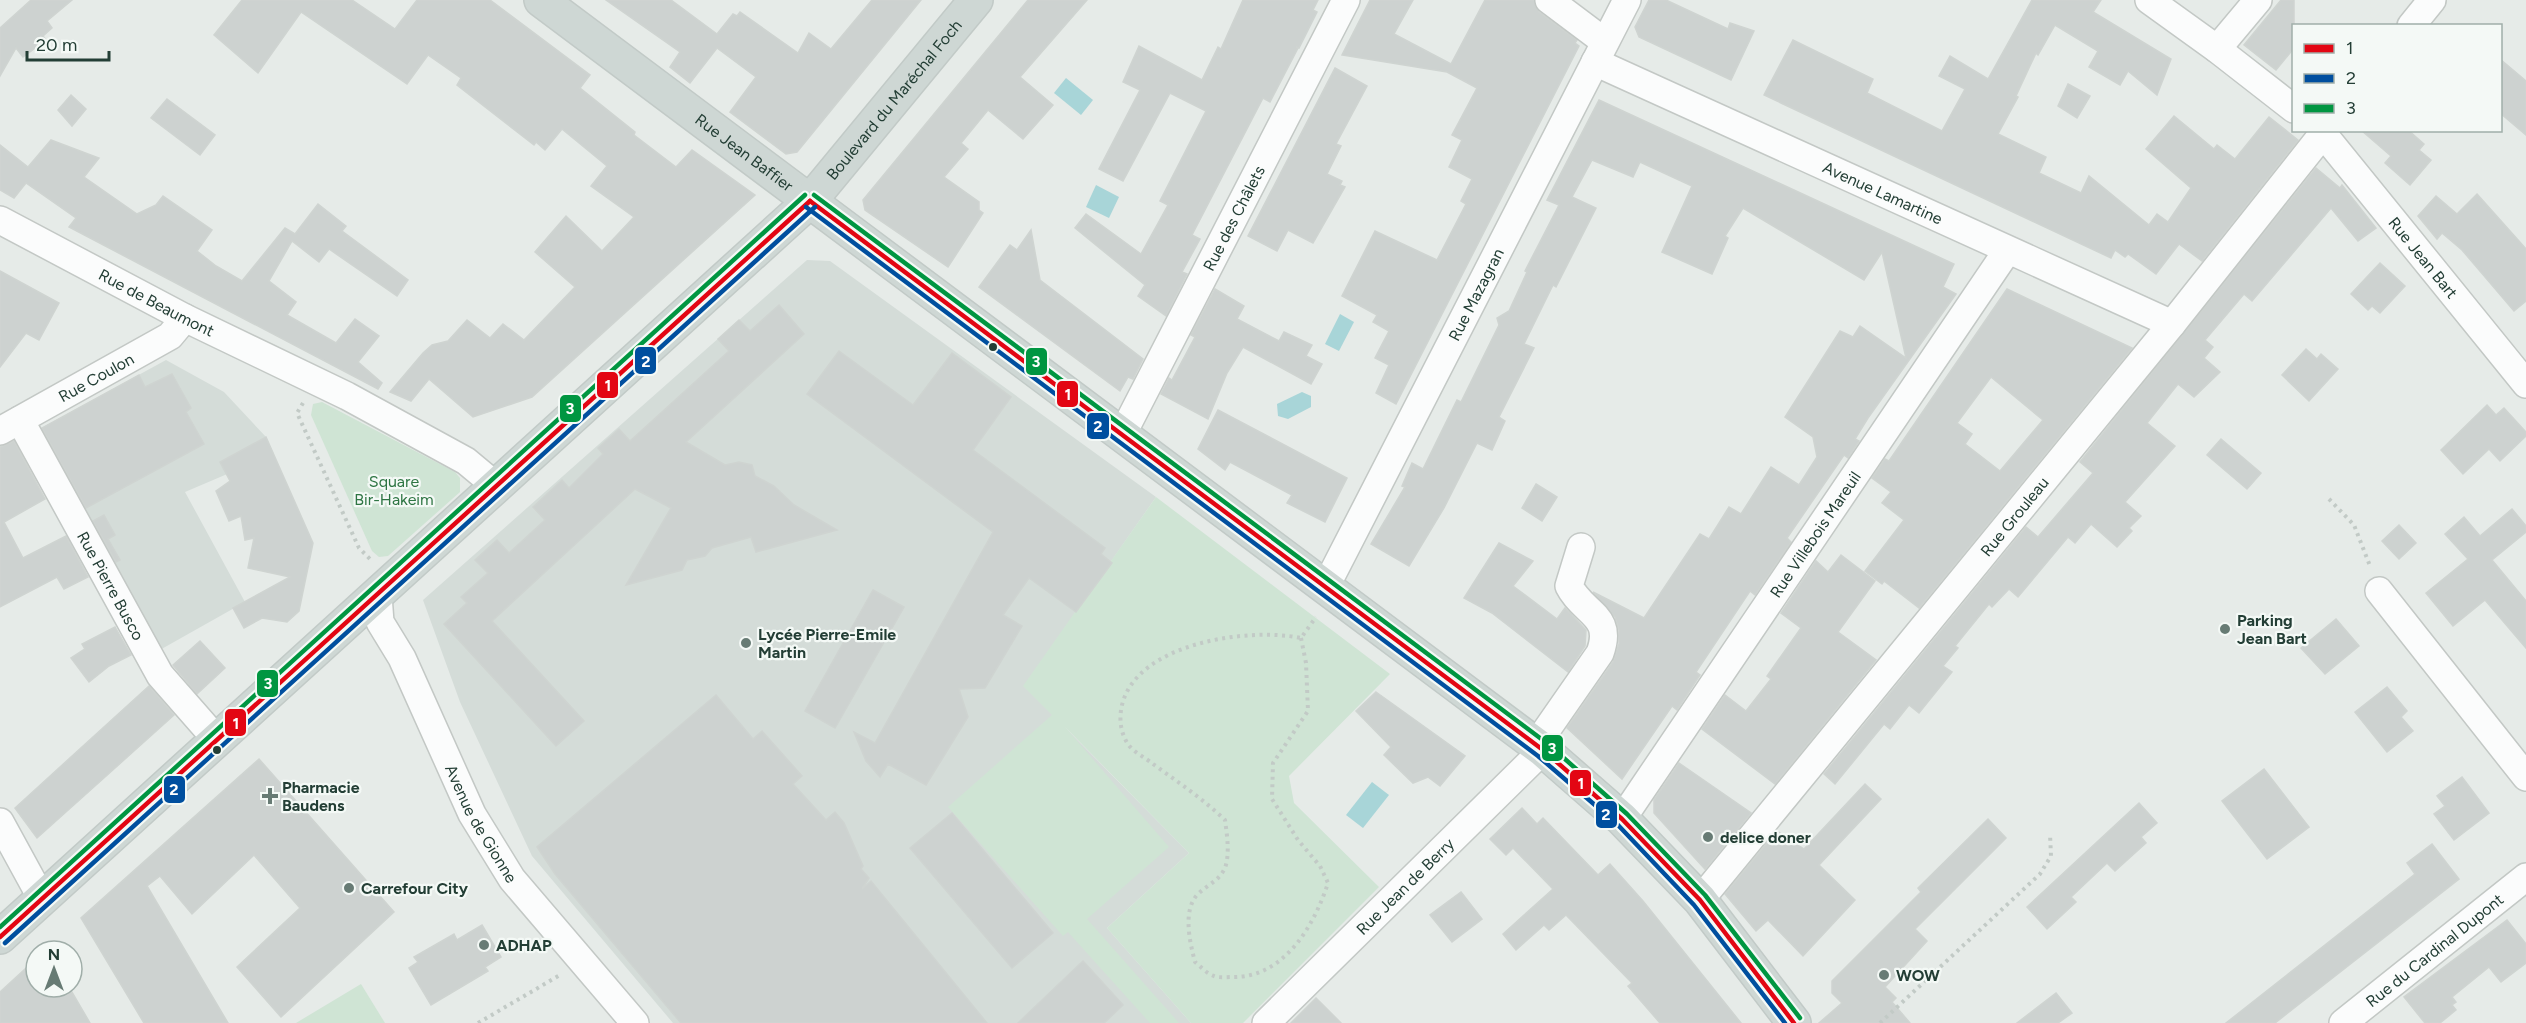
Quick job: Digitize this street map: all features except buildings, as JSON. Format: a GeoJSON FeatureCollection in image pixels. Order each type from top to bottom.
{"type":"FeatureCollection","features":[{"type":"Feature","properties":{"kind":"main road","name":"Rue Jean Baffier"},"geometry":{"type":"LineString","coordinates":[[541,0],[1540,748],[1622,819],[1701,900],[1794,1023]]}},
{"type":"Feature","properties":{"kind":"main road","name":"Boulevard du Maréchal Foch"},"geometry":{"type":"LineString","coordinates":[[0,936],[810,201],[976,0]]}},
{"type":"Feature","properties":{"kind":"street","name":"Rue des Châlets"},"geometry":{"type":"LineString","coordinates":[[1122,435],[1346,0]]}},
{"type":"Feature","properties":{"kind":"street","name":"Avenue Lamartine"},"geometry":{"type":"LineString","coordinates":[[1549,0],[1600,52],[2007,251],[2172,324]]}},
{"type":"Feature","properties":{"kind":"street","name":"Rue Mazagran"},"geometry":{"type":"LineString","coordinates":[[1329,591],[1627,0]]}},
{"type":"Feature","properties":{"kind":"street"},"geometry":{"type":"LineString","coordinates":[[2149,0],[2292,107]]}},
{"type":"Feature","properties":{"kind":"street"},"geometry":{"type":"LineString","coordinates":[[2217,49],[2258,0]]}},
{"type":"Feature","properties":{"kind":"street"},"geometry":{"type":"LineString","coordinates":[[2413,24],[2432,0]]}},
{"type":"Feature","properties":{"kind":"street","name":"Rue Grouleau"},"geometry":{"type":"LineString","coordinates":[[1701,900],[2172,324],[2322,132]]}},
{"type":"Feature","properties":{"kind":"street","name":"Rue Jean Bart"},"geometry":{"type":"LineString","coordinates":[[2324,132],[2526,384]]}},
{"type":"Feature","properties":{"kind":"street","name":"Rue de Beaumont"},"geometry":{"type":"LineString","coordinates":[[0,220],[184,318],[316,381],[466,461],[496,486]]}},
{"type":"Feature","properties":{"kind":"street","name":"Rue Villebois Mareuil"},"geometry":{"type":"LineString","coordinates":[[1622,819],[2007,251]]}},
{"type":"Feature","properties":{"kind":"street","name":"Rue Coulon"},"geometry":{"type":"LineString","coordinates":[[10,426],[170,336],[184,318]]}},
{"type":"Feature","properties":{"kind":"street","name":"Rue Pierre Busco"},"geometry":{"type":"LineString","coordinates":[[10,426],[160,675],[217,740]]}},
{"type":"Feature","properties":{"kind":"street","name":"Rue Jean de Berry"},"geometry":{"type":"LineString","coordinates":[[1266,1023],[1540,748],[1600,653],[1605,640],[1605,630],[1599,619],[1575,598],[1569,586],[1581,547]]}},
{"type":"Feature","properties":{"kind":"street","name":"Avenue de Gionne"},"geometry":{"type":"LineString","coordinates":[[385,589],[380,622],[402,658],[472,814],[512,879],[581,963],[635,1023]]}},
{"type":"Feature","properties":{"kind":"street"},"geometry":{"type":"LineString","coordinates":[[2379,591],[2526,777]]}},
{"type":"Feature","properties":{"kind":"street"},"geometry":{"type":"LineString","coordinates":[[0,822],[41,897]]}},
{"type":"Feature","properties":{"kind":"street","name":"Rue du Cardinal Dupont"},"geometry":{"type":"LineString","coordinates":[[2343,1023],[2522,890]]}},
{"type":"Feature","properties":{"kind":"path"},"geometry":{"type":"LineString","coordinates":[[316,381],[297,413],[360,548],[385,589]]}},
{"type":"Feature","properties":{"kind":"path"},"geometry":{"type":"LineString","coordinates":[[2329,499],[2354,525],[2379,591]]}},
{"type":"Feature","properties":{"kind":"path"},"geometry":{"type":"LineString","coordinates":[[1301,638],[1280,633],[1235,636],[1183,649],[1151,665],[1126,689],[1119,720],[1128,745],[1206,801],[1225,820],[1228,847],[1225,867],[1213,884],[1197,895],[1190,908],[1190,940],[1195,962],[1214,976],[1240,977],[1267,969],[1289,952],[1309,926],[1328,883],[1320,866],[1298,840],[1272,800],[1273,763],[1308,711],[1306,663],[1301,638],[1329,591]]}},
{"type":"Feature","properties":{"kind":"path"},"geometry":{"type":"LineString","coordinates":[[1880,1023],[2040,874],[2051,856],[2050,834]]}},
{"type":"Feature","properties":{"kind":"path"},"geometry":{"type":"LineString","coordinates":[[478,1023],[581,963]]}},
{"type":"Feature","properties":{"kind":"shaded area","name":"Lycée Pierre-Emile Martin"},"geometry":{"type":"Polygon","coordinates":[[[807,260],[830,261],[1156,497],[1024,686],[1189,853],[1107,928],[1191,1023],[673,1023],[532,856],[460,702],[423,600],[807,260]]]}},
{"type":"Feature","properties":{"kind":"shaded area"},"geometry":{"type":"Polygon","coordinates":[[[166,360],[224,392],[266,437],[274,454],[185,492],[245,602],[158,651],[36,431],[166,360]]]}},
{"type":"Feature","properties":{"kind":"green space","name":"Square Bir-Hakeim"},"geometry":{"type":"Polygon","coordinates":[[[322,402],[455,472],[460,478],[460,492],[388,556],[379,557],[372,551],[311,415],[313,404],[322,402]]]}},
{"type":"Feature","properties":{"kind":"green space"},"geometry":{"type":"Polygon","coordinates":[[[1156,497],[1390,674],[1289,776],[1294,803],[1379,887],[1243,1023],[1191,1023],[1107,928],[1189,853],[1065,727],[1169,847],[1087,919],[1179,1023],[1150,1023],[1068,932],[1063,936],[948,807],[1052,715],[1023,686],[1156,497]]]}},
{"type":"Feature","properties":{"kind":"green space"},"geometry":{"type":"Polygon","coordinates":[[[361,984],[385,1023],[296,1023],[361,984]]]}},
{"type":"Feature","properties":{"kind":"water"},"geometry":{"type":"Polygon","coordinates":[[[1066,78],[1093,100],[1081,115],[1054,93],[1066,78]]]}},
{"type":"Feature","properties":{"kind":"water"},"geometry":{"type":"Polygon","coordinates":[[[1096,185],[1119,197],[1109,218],[1086,207],[1096,185]]]}},
{"type":"Feature","properties":{"kind":"water"},"geometry":{"type":"Polygon","coordinates":[[[1340,314],[1354,322],[1339,351],[1325,344],[1340,314]]]}},
{"type":"Feature","properties":{"kind":"water"},"geometry":{"type":"Polygon","coordinates":[[[1302,392],[1311,396],[1311,407],[1288,419],[1278,416],[1277,404],[1302,392]]]}},
{"type":"Feature","properties":{"kind":"water"},"geometry":{"type":"Polygon","coordinates":[[[1372,782],[1389,795],[1363,828],[1346,815],[1372,782]]]}},
{"type":"Feature","properties":{"kind":"transit line","name":"3"},"geometry":{"type":"LineString","coordinates":[[0,927],[805,195]]}},
{"type":"Feature","properties":{"kind":"transit line","name":"3"},"geometry":{"type":"LineString","coordinates":[[814,195],[1548,744],[1627,814],[1705,895],[1800,1018]]}},
{"type":"Feature","properties":{"kind":"transit line","name":"1"},"geometry":{"type":"LineString","coordinates":[[810,201],[1543,750],[1622,819],[1700,900],[1794,1023]]}},
{"type":"Feature","properties":{"kind":"transit line","name":"1"},"geometry":{"type":"LineString","coordinates":[[0,937],[810,201]]}},
{"type":"Feature","properties":{"kind":"transit line","name":"2"},"geometry":{"type":"LineString","coordinates":[[806,207],[1538,756],[1617,824],[1694,905],[1785,1023]]}},
{"type":"Feature","properties":{"kind":"transit line","name":"2"},"geometry":{"type":"LineString","coordinates":[[5,943],[815,207]]}},
{"type":"Feature","properties":{"kind":"place","name":"Parking Jean Bart"},"geometry":{"type":"Point","coordinates":[2225,629]}},
{"type":"Feature","properties":{"kind":"place","name":"Lycée Pierre-Emile Martin"},"geometry":{"type":"Point","coordinates":[746,643]}},
{"type":"Feature","properties":{"kind":"place","name":"Pharmacie Baudens"},"geometry":{"type":"Point","coordinates":[270,796]}},
{"type":"Feature","properties":{"kind":"place","name":"delice doner"},"geometry":{"type":"Point","coordinates":[1708,837]}},
{"type":"Feature","properties":{"kind":"place","name":"Carrefour City"},"geometry":{"type":"Point","coordinates":[349,888]}},
{"type":"Feature","properties":{"kind":"place","name":"ADHAP"},"geometry":{"type":"Point","coordinates":[484,945]}},
{"type":"Feature","properties":{"kind":"place","name":"WOW"},"geometry":{"type":"Point","coordinates":[1884,975]}}]}
